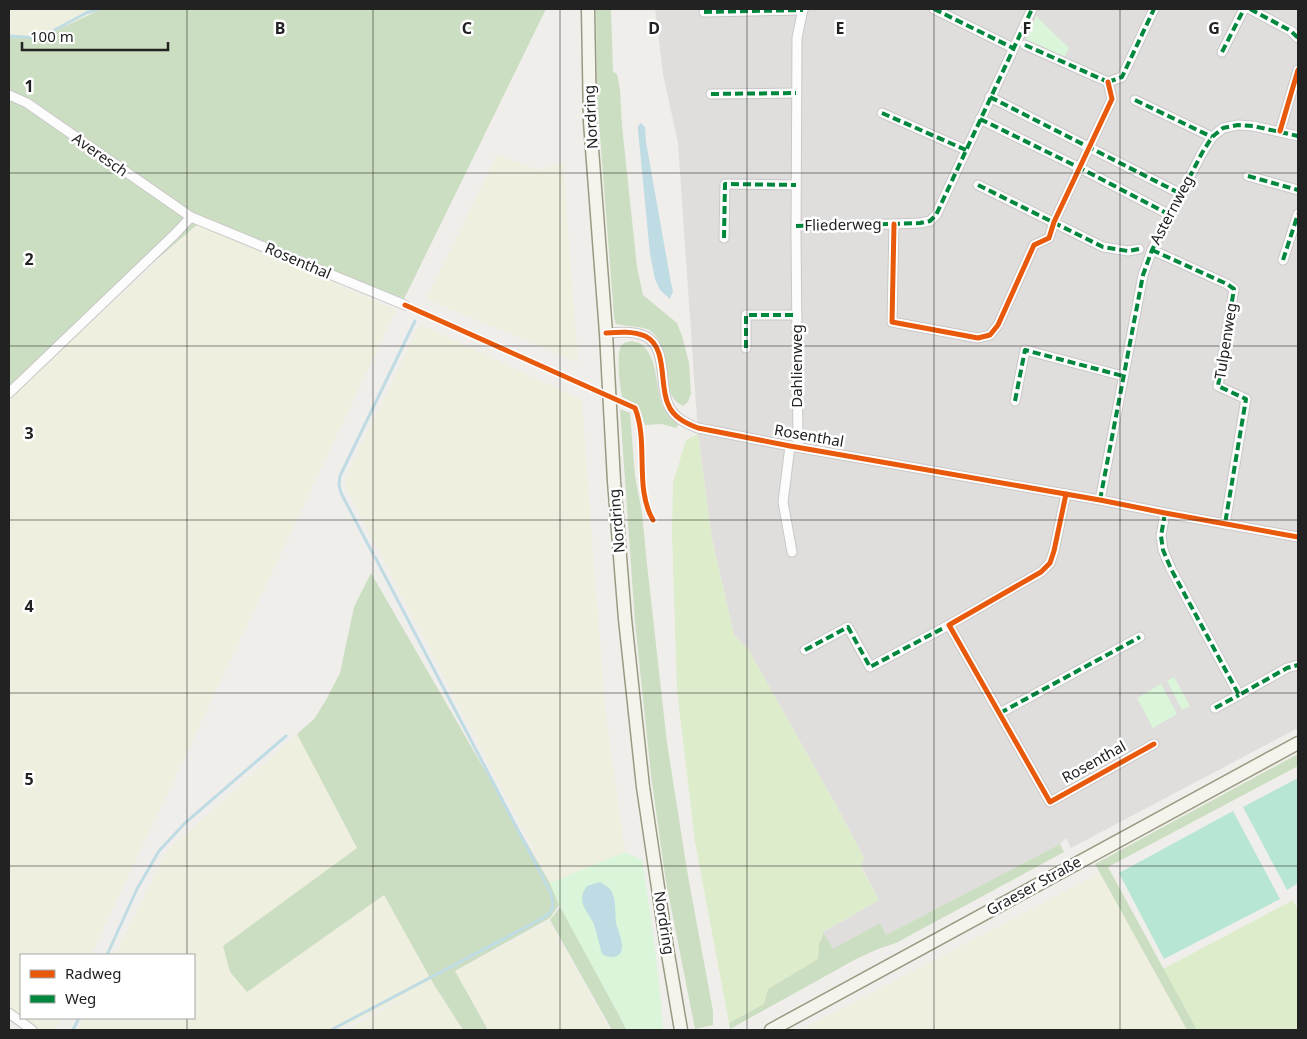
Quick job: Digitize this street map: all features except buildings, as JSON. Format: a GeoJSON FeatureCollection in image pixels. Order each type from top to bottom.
{"type":"FeatureCollection","features":[{"type":"Feature","properties":{"kind":"main road","name":"Nordring"},"geometry":{"type":"LineString","coordinates":[[588,9],[590,122],[625,619],[640,768],[681,1030]]}},
{"type":"Feature","properties":{"kind":"main road","name":"Graeser Straße"},"geometry":{"type":"LineString","coordinates":[[771,1030],[1298,742]]}},
{"type":"Feature","properties":{"kind":"street","name":"Dahlienweg"},"geometry":{"type":"LineString","coordinates":[[704,12],[803,9],[796,38],[797,315],[794,447]]}},
{"type":"Feature","properties":{"kind":"street"},"geometry":{"type":"LineString","coordinates":[[934,9],[949,12],[947,16],[1013,48]]}},
{"type":"Feature","properties":{"kind":"street","name":"Fliederweg"},"geometry":{"type":"LineString","coordinates":[[796,226],[894,224],[930,221],[936,215],[1032,9]]}},
{"type":"Feature","properties":{"kind":"street"},"geometry":{"type":"LineString","coordinates":[[1025,46],[1108,82],[1122,77],[1154,9]]}},
{"type":"Feature","properties":{"kind":"street"},"geometry":{"type":"LineString","coordinates":[[1222,52],[1244,9]]}},
{"type":"Feature","properties":{"kind":"street"},"geometry":{"type":"LineString","coordinates":[[1250,9],[1291,30],[1298,38]]}},
{"type":"Feature","properties":{"kind":"street"},"geometry":{"type":"LineString","coordinates":[[1280,131],[1298,70]]}},
{"type":"Feature","properties":{"kind":"street"},"geometry":{"type":"LineString","coordinates":[[894,224],[892,322],[978,338],[990,335],[998,325],[1034,245],[1049,238],[1054,222],[1112,99],[1108,82]]}},
{"type":"Feature","properties":{"kind":"street"},"geometry":{"type":"LineString","coordinates":[[711,94],[796,93]]}},
{"type":"Feature","properties":{"kind":"street","name":"Averesch"},"geometry":{"type":"LineString","coordinates":[[9,95],[26,104],[191,217]]}},
{"type":"Feature","properties":{"kind":"street"},"geometry":{"type":"LineString","coordinates":[[990,97],[1181,194]]}},
{"type":"Feature","properties":{"kind":"street"},"geometry":{"type":"LineString","coordinates":[[1135,100],[1212,137],[1223,128],[1238,125],[1253,126],[1298,136]]}},
{"type":"Feature","properties":{"kind":"street"},"geometry":{"type":"LineString","coordinates":[[882,113],[966,150]]}},
{"type":"Feature","properties":{"kind":"street"},"geometry":{"type":"LineString","coordinates":[[980,119],[1170,215]]}},
{"type":"Feature","properties":{"kind":"street","name":"Asternweg"},"geometry":{"type":"LineString","coordinates":[[1100,500],[1143,274],[1152,250],[1212,137]]}},
{"type":"Feature","properties":{"kind":"street"},"geometry":{"type":"LineString","coordinates":[[1248,176],[1298,190]]}},
{"type":"Feature","properties":{"kind":"street"},"geometry":{"type":"LineString","coordinates":[[724,238],[725,184],[796,185]]}},
{"type":"Feature","properties":{"kind":"street"},"geometry":{"type":"LineString","coordinates":[[978,185],[1103,246],[1128,251],[1139,249]]}},
{"type":"Feature","properties":{"kind":"street"},"geometry":{"type":"LineString","coordinates":[[1283,260],[1298,214]]}},
{"type":"Feature","properties":{"kind":"street","name":"Rosenthal"},"geometry":{"type":"LineString","coordinates":[[191,217],[405,305]]}},
{"type":"Feature","properties":{"kind":"street"},"geometry":{"type":"LineString","coordinates":[[9,393],[191,217]]}},
{"type":"Feature","properties":{"kind":"street","name":"Tulpenweg"},"geometry":{"type":"LineString","coordinates":[[1152,250],[1227,284],[1234,289],[1218,386],[1246,399],[1225,524]]}},
{"type":"Feature","properties":{"kind":"street","name":"Dahlienweg"},"geometry":{"type":"LineString","coordinates":[[746,348],[746,315],[797,315]]}},
{"type":"Feature","properties":{"kind":"street","name":"Rosenthal"},"geometry":{"type":"LineString","coordinates":[[606,333],[625,332],[637,334],[646,337],[654,343],[659,353],[668,405],[678,418],[686,424],[698,428],[794,447],[1100,500],[1298,537]]}},
{"type":"Feature","properties":{"kind":"street"},"geometry":{"type":"LineString","coordinates":[[1015,401],[1025,350],[1123,376]]}},
{"type":"Feature","properties":{"kind":"street","name":"Rosenthal"},"geometry":{"type":"LineString","coordinates":[[792,552],[782,502],[794,447]]}},
{"type":"Feature","properties":{"kind":"street"},"geometry":{"type":"LineString","coordinates":[[805,650],[848,627],[870,667],[949,625],[1041,572],[1050,563],[1054,551],[1066,494]]}},
{"type":"Feature","properties":{"kind":"street"},"geometry":{"type":"LineString","coordinates":[[1164,513],[1161,536],[1163,550],[1171,569],[1239,695]]}},
{"type":"Feature","properties":{"kind":"street","name":"Rosenthal"},"geometry":{"type":"LineString","coordinates":[[949,625],[1050,802],[1154,744]]}},
{"type":"Feature","properties":{"kind":"street"},"geometry":{"type":"LineString","coordinates":[[1000,713],[1140,637]]}},
{"type":"Feature","properties":{"kind":"street"},"geometry":{"type":"LineString","coordinates":[[1215,708],[1287,668],[1298,665]]}},
{"type":"Feature","properties":{"kind":"street"},"geometry":{"type":"LineString","coordinates":[[9,1013],[32,1030]]}},
{"type":"Feature","properties":{"kind":"shaded area"},"geometry":{"type":"Polygon","coordinates":[[[655,9],[1298,9],[1298,728],[1071,848],[1066,838],[1060,844],[886,935],[880,924],[833,950],[823,932],[879,900],[861,866],[864,858],[837,807],[748,649],[734,635],[712,539],[698,434],[678,143],[663,74],[655,9]]]}},
{"type":"Feature","properties":{"kind":"shaded area"},"geometry":{"type":"Polygon","coordinates":[[[993,100],[1081,145],[1078,152],[989,107],[993,100]]]}},
{"type":"Feature","properties":{"kind":"shaded area"},"geometry":{"type":"Polygon","coordinates":[[[988,110],[1076,155],[1072,163],[983,119],[988,110]]]}},
{"type":"Feature","properties":{"kind":"shaded area"},"geometry":{"type":"Polygon","coordinates":[[[1090,148],[1170,190],[1166,198],[1088,157],[1090,148]]]}},
{"type":"Feature","properties":{"kind":"shaded area"},"geometry":{"type":"Polygon","coordinates":[[[1085,159],[1166,201],[1161,209],[1080,168],[1085,159]]]}},
{"type":"Feature","properties":{"kind":"green space"},"geometry":{"type":"Polygon","coordinates":[[[9,9],[102,9],[40,38],[9,36],[9,9]]]}},
{"type":"Feature","properties":{"kind":"green space"},"geometry":{"type":"Polygon","coordinates":[[[102,9],[546,9],[403,301],[199,223],[9,387],[9,36],[40,38],[102,9]]]}},
{"type":"Feature","properties":{"kind":"green space"},"geometry":{"type":"Polygon","coordinates":[[[596,9],[611,9],[613,72],[617,74],[620,89],[622,126],[637,267],[643,295],[677,323],[682,336],[689,363],[691,393],[688,402],[683,406],[672,397],[665,357],[657,337],[647,329],[616,324],[614,317],[597,96],[596,9]]]}},
{"type":"Feature","properties":{"kind":"green space"},"geometry":{"type":"Polygon","coordinates":[[[1036,16],[1069,48],[1062,62],[1025,45],[1036,16]]]}},
{"type":"Feature","properties":{"kind":"green space"},"geometry":{"type":"Polygon","coordinates":[[[497,155],[539,170],[563,162],[578,362],[426,299],[497,155]]]}},
{"type":"Feature","properties":{"kind":"green space"},"geometry":{"type":"Polygon","coordinates":[[[199,223],[396,310],[91,954],[20,954],[20,1016],[9,1007],[9,398],[199,223]]]}},
{"type":"Feature","properties":{"kind":"green space"},"geometry":{"type":"Polygon","coordinates":[[[420,324],[582,400],[606,715],[625,852],[551,883],[347,490],[345,479],[420,324]]]}},
{"type":"Feature","properties":{"kind":"green space"},"geometry":{"type":"Polygon","coordinates":[[[632,341],[641,344],[651,358],[660,400],[666,412],[679,424],[676,428],[662,424],[645,425],[638,407],[622,397],[619,371],[620,351],[623,344],[632,341]]]}},
{"type":"Feature","properties":{"kind":"green space"},"geometry":{"type":"Polygon","coordinates":[[[620,409],[630,413],[635,476],[642,513],[667,743],[688,876],[713,1011],[713,1025],[695,1029],[666,882],[651,775],[635,622],[620,409]]]}},
{"type":"Feature","properties":{"kind":"green space"},"geometry":{"type":"Polygon","coordinates":[[[698,434],[712,539],[734,635],[748,649],[837,807],[864,858],[861,867],[879,900],[823,932],[819,943],[818,959],[768,989],[764,1004],[729,1023],[695,842],[677,690],[672,533],[673,483],[686,440],[698,434]]]}},
{"type":"Feature","properties":{"kind":"green space"},"geometry":{"type":"Polygon","coordinates":[[[371,573],[550,883],[559,905],[550,918],[455,971],[488,1030],[463,1030],[433,983],[384,895],[247,992],[230,972],[223,946],[357,848],[297,734],[314,719],[340,673],[354,607],[371,573]]]}},
{"type":"Feature","properties":{"kind":"green space"},"geometry":{"type":"Polygon","coordinates":[[[1174,677],[1190,706],[1182,710],[1167,681],[1174,677]]]}},
{"type":"Feature","properties":{"kind":"green space"},"geometry":{"type":"Polygon","coordinates":[[[1161,684],[1177,714],[1153,728],[1137,698],[1161,684]]]}},
{"type":"Feature","properties":{"kind":"green space"},"geometry":{"type":"Polygon","coordinates":[[[297,734],[357,848],[224,946],[247,992],[384,895],[433,983],[462,1030],[347,1030],[418,991],[337,1030],[78,1030],[84,1019],[195,1019],[195,954],[115,954],[166,852],[297,734]]]}},
{"type":"Feature","properties":{"kind":"green space"},"geometry":{"type":"Polygon","coordinates":[[[1298,754],[1298,766],[1108,867],[1197,1030],[1187,1030],[1095,864],[1298,754]]]}},
{"type":"Feature","properties":{"kind":"green space"},"geometry":{"type":"Polygon","coordinates":[[[1298,778],[1298,883],[1287,890],[1243,807],[1298,778]]]}},
{"type":"Feature","properties":{"kind":"green space"},"geometry":{"type":"Polygon","coordinates":[[[1233,811],[1280,899],[1164,959],[1119,873],[1233,811]]]}},
{"type":"Feature","properties":{"kind":"green space"},"geometry":{"type":"Polygon","coordinates":[[[1060,844],[1064,852],[896,943],[858,958],[730,1029],[729,1023],[764,1004],[768,989],[818,959],[819,943],[823,932],[833,949],[880,923],[886,935],[1060,844]]]}},
{"type":"Feature","properties":{"kind":"green space"},"geometry":{"type":"Polygon","coordinates":[[[625,852],[642,860],[657,965],[662,1030],[627,1030],[559,905],[550,883],[625,852]]]}},
{"type":"Feature","properties":{"kind":"green space"},"geometry":{"type":"Polygon","coordinates":[[[1100,873],[1187,1030],[801,1030],[1100,873]]]}},
{"type":"Feature","properties":{"kind":"green space"},"geometry":{"type":"Polygon","coordinates":[[[1293,900],[1298,910],[1298,1030],[1197,1030],[1163,969],[1293,900]]]}},
{"type":"Feature","properties":{"kind":"green space"},"geometry":{"type":"Polygon","coordinates":[[[561,906],[627,1030],[612,1030],[550,920],[561,906]]]}},
{"type":"Feature","properties":{"kind":"green space"},"geometry":{"type":"Polygon","coordinates":[[[549,921],[610,1030],[489,1030],[455,972],[549,921]]]}},
{"type":"Feature","properties":{"kind":"green space"},"geometry":{"type":"Polygon","coordinates":[[[24,1019],[60,1019],[55,1030],[40,1030],[24,1019]]]}},
{"type":"Feature","properties":{"kind":"water"},"geometry":{"type":"Polygon","coordinates":[[[641,123],[645,127],[646,142],[673,291],[670,299],[660,290],[655,279],[650,254],[638,130],[638,126],[641,123]]]}},
{"type":"Feature","properties":{"kind":"water"},"geometry":{"type":"Polygon","coordinates":[[[600,882],[611,890],[614,899],[616,923],[622,945],[622,950],[615,957],[602,954],[593,922],[582,901],[582,896],[587,886],[600,882]]]}},
{"type":"Feature","properties":{"kind":"waterway"},"geometry":{"type":"LineString","coordinates":[[9,36],[40,38],[86,13],[99,9]]}},
{"type":"Feature","properties":{"kind":"waterway"},"geometry":{"type":"LineString","coordinates":[[373,554],[341,493],[339,485],[340,476],[415,321]]}},
{"type":"Feature","properties":{"kind":"waterway"},"geometry":{"type":"LineString","coordinates":[[331,1030],[543,918],[553,908],[551,893],[375,557]]}},
{"type":"Feature","properties":{"kind":"waterway"},"geometry":{"type":"LineString","coordinates":[[107,954],[137,889],[159,851],[185,823],[286,736]]}},
{"type":"Feature","properties":{"kind":"waterway"},"geometry":{"type":"LineString","coordinates":[[73,1030],[78,1019]]}},
{"type":"Feature","properties":{"kind":"marked path"},"geometry":{"type":"LineString","coordinates":[[934,9],[1013,48]]}},
{"type":"Feature","properties":{"kind":"marked path"},"geometry":{"type":"LineString","coordinates":[[796,226],[894,224],[930,221],[936,215],[1032,9]]}},
{"type":"Feature","properties":{"kind":"marked path"},"geometry":{"type":"LineString","coordinates":[[1108,82],[1122,77],[1154,9]]}},
{"type":"Feature","properties":{"kind":"marked path"},"geometry":{"type":"LineString","coordinates":[[1222,52],[1244,9]]}},
{"type":"Feature","properties":{"kind":"marked path"},"geometry":{"type":"LineString","coordinates":[[1250,9],[1291,31],[1298,38]]}},
{"type":"Feature","properties":{"kind":"marked path"},"geometry":{"type":"LineString","coordinates":[[704,12],[803,10]]}},
{"type":"Feature","properties":{"kind":"marked path"},"geometry":{"type":"LineString","coordinates":[[1025,45],[1108,82]]}},
{"type":"Feature","properties":{"kind":"marked path"},"geometry":{"type":"LineString","coordinates":[[711,94],[796,93]]}},
{"type":"Feature","properties":{"kind":"marked path"},"geometry":{"type":"LineString","coordinates":[[990,97],[1181,194]]}},
{"type":"Feature","properties":{"kind":"marked path"},"geometry":{"type":"LineString","coordinates":[[1135,100],[1212,137]]}},
{"type":"Feature","properties":{"kind":"marked path"},"geometry":{"type":"LineString","coordinates":[[882,113],[966,150]]}},
{"type":"Feature","properties":{"kind":"marked path"},"geometry":{"type":"LineString","coordinates":[[980,119],[1170,215]]}},
{"type":"Feature","properties":{"kind":"marked path"},"geometry":{"type":"LineString","coordinates":[[1100,500],[1143,275],[1152,250],[1202,153],[1212,137],[1223,128],[1238,125],[1253,126],[1298,136]]}},
{"type":"Feature","properties":{"kind":"marked path"},"geometry":{"type":"LineString","coordinates":[[1248,176],[1298,190]]}},
{"type":"Feature","properties":{"kind":"marked path"},"geometry":{"type":"LineString","coordinates":[[724,238],[725,184],[796,185]]}},
{"type":"Feature","properties":{"kind":"marked path"},"geometry":{"type":"LineString","coordinates":[[978,185],[1103,247],[1128,251],[1139,249]]}},
{"type":"Feature","properties":{"kind":"marked path"},"geometry":{"type":"LineString","coordinates":[[1283,260],[1298,214]]}},
{"type":"Feature","properties":{"kind":"marked path"},"geometry":{"type":"LineString","coordinates":[[1152,250],[1227,284],[1234,289],[1218,386],[1246,399],[1225,524]]}},
{"type":"Feature","properties":{"kind":"marked path"},"geometry":{"type":"LineString","coordinates":[[746,348],[746,315],[797,315]]}},
{"type":"Feature","properties":{"kind":"marked path"},"geometry":{"type":"LineString","coordinates":[[1015,401],[1025,350],[1123,376]]}},
{"type":"Feature","properties":{"kind":"marked path"},"geometry":{"type":"LineString","coordinates":[[1165,513],[1161,536],[1163,550],[1171,569],[1239,695],[1287,668],[1298,665]]}},
{"type":"Feature","properties":{"kind":"marked path"},"geometry":{"type":"LineString","coordinates":[[805,650],[848,627],[870,667],[949,625]]}},
{"type":"Feature","properties":{"kind":"marked path"},"geometry":{"type":"LineString","coordinates":[[1000,713],[1140,637]]}},
{"type":"Feature","properties":{"kind":"marked path"},"geometry":{"type":"LineString","coordinates":[[1215,708],[1239,695]]}},
{"type":"Feature","properties":{"kind":"cycle path"},"geometry":{"type":"LineString","coordinates":[[1280,131],[1298,70]]}},
{"type":"Feature","properties":{"kind":"cycle path"},"geometry":{"type":"LineString","coordinates":[[894,224],[892,322],[978,338],[990,335],[998,325],[1034,245],[1049,238],[1054,222],[1112,99],[1108,82]]}},
{"type":"Feature","properties":{"kind":"cycle path"},"geometry":{"type":"LineString","coordinates":[[405,305],[635,408],[641,436],[644,494],[653,520]]}},
{"type":"Feature","properties":{"kind":"cycle path"},"geometry":{"type":"LineString","coordinates":[[606,333],[636,333],[652,341],[660,357],[665,396],[670,409],[680,419],[698,428],[1298,537]]}},
{"type":"Feature","properties":{"kind":"cycle path"},"geometry":{"type":"LineString","coordinates":[[1066,494],[1050,563],[1041,572],[949,625],[1050,802],[1154,744]]}}]}
